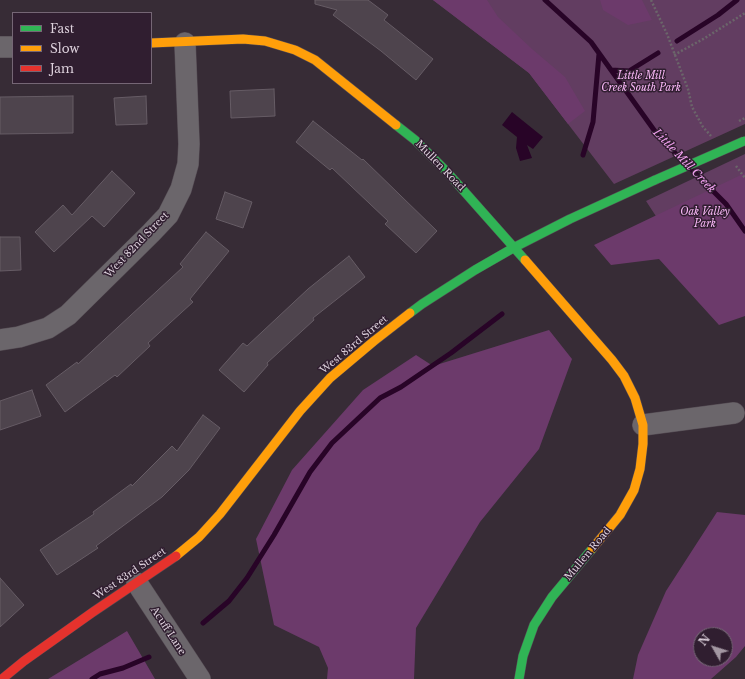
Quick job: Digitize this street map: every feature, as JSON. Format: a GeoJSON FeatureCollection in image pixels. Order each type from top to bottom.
{"type":"FeatureCollection","features":[{"type":"Feature","properties":{"kind":"street","name":"Mullen Road"},"geometry":{"type":"LineString","coordinates":[[152,44],[243,39],[265,41],[295,50],[315,60],[415,140],[447,172],[515,247],[624,376],[635,398],[643,425],[643,444],[640,469],[634,490],[620,516],[552,597],[534,626],[523,656],[519,679]]}},
{"type":"Feature","properties":{"kind":"street","name":"West 82nd Street"},"geometry":{"type":"LineString","coordinates":[[0,340],[19,338],[48,328],[68,315],[152,233],[168,215],[181,189],[188,164],[189,144],[185,43]]}},
{"type":"Feature","properties":{"kind":"street"},"geometry":{"type":"LineString","coordinates":[[0,47],[12,47]]}},
{"type":"Feature","properties":{"kind":"street","name":"West 83rd Street"},"geometry":{"type":"LineString","coordinates":[[2,679],[24,661],[93,612],[171,560],[199,537],[220,514],[300,412],[330,378],[374,341],[422,304],[475,270],[515,247],[570,219],[745,140]]}},
{"type":"Feature","properties":{"kind":"street"},"geometry":{"type":"LineString","coordinates":[[643,425],[734,413]]}},
{"type":"Feature","properties":{"kind":"street","name":"Acuff Lane"},"geometry":{"type":"LineString","coordinates":[[137,583],[200,679]]}},
{"type":"Feature","properties":{"kind":"path"},"geometry":{"type":"LineString","coordinates":[[651,0],[667,34],[688,89],[692,107],[703,127]]}},
{"type":"Feature","properties":{"kind":"path"},"geometry":{"type":"LineString","coordinates":[[674,55],[745,14]]}},
{"type":"Feature","properties":{"kind":"path"},"geometry":{"type":"LineString","coordinates":[[740,171],[745,178]]}},
{"type":"Feature","properties":{"kind":"green space","name":"Little Mill Creek South Park"},"geometry":{"type":"Polygon","coordinates":[[[433,0],[745,0],[745,124],[614,184],[529,73],[433,0]]]}},
{"type":"Feature","properties":{"kind":"green space"},"geometry":{"type":"Polygon","coordinates":[[[433,0],[487,0],[498,17],[565,77],[585,111],[568,124],[529,73],[433,0]]]}},
{"type":"Feature","properties":{"kind":"green space"},"geometry":{"type":"Polygon","coordinates":[[[600,0],[642,0],[652,20],[628,25],[603,10],[600,0]]]}},
{"type":"Feature","properties":{"kind":"green space","name":"Oak Valley Park"},"geometry":{"type":"Polygon","coordinates":[[[745,154],[745,303],[721,315],[646,201],[745,154]]]}},
{"type":"Feature","properties":{"kind":"green space","name":"Oak Valley Park"},"geometry":{"type":"Polygon","coordinates":[[[745,173],[745,316],[719,325],[659,259],[611,265],[594,245],[745,173]]]}},
{"type":"Feature","properties":{"kind":"green space"},"geometry":{"type":"Polygon","coordinates":[[[549,330],[572,359],[539,449],[480,522],[416,628],[414,679],[327,679],[328,668],[319,647],[274,625],[256,539],[292,470],[363,390],[416,355],[433,366],[549,330]]]}},
{"type":"Feature","properties":{"kind":"green space"},"geometry":{"type":"Polygon","coordinates":[[[717,512],[745,515],[745,646],[733,660],[733,627],[693,627],[693,667],[725,667],[711,679],[633,679],[638,655],[666,591],[717,512]]]}},
{"type":"Feature","properties":{"kind":"green space"},"geometry":{"type":"Polygon","coordinates":[[[127,631],[155,679],[48,679],[127,631]]]}},
{"type":"Feature","properties":{"kind":"shaded area"},"geometry":{"type":"Polygon","coordinates":[[[512,112],[543,137],[533,149],[527,145],[532,158],[520,161],[516,148],[517,137],[502,125],[512,112]]]}},
{"type":"Feature","properties":{"kind":"building"},"geometry":{"type":"Polygon","coordinates":[[[315,0],[368,0],[388,15],[384,20],[433,59],[416,80],[381,51],[333,15],[337,10],[315,4],[315,0]]]}},
{"type":"Feature","properties":{"kind":"building"},"geometry":{"type":"Polygon","coordinates":[[[274,89],[275,116],[231,118],[230,91],[274,89]]]}},
{"type":"Feature","properties":{"kind":"building"},"geometry":{"type":"Polygon","coordinates":[[[73,96],[73,133],[0,134],[0,97],[73,96]]]}},
{"type":"Feature","properties":{"kind":"building"},"geometry":{"type":"Polygon","coordinates":[[[146,96],[147,124],[116,125],[114,98],[146,96]]]}},
{"type":"Feature","properties":{"kind":"building"},"geometry":{"type":"Polygon","coordinates":[[[313,121],[362,160],[363,159],[437,231],[416,253],[385,224],[388,221],[332,168],[330,170],[296,142],[313,121]]]}},
{"type":"Feature","properties":{"kind":"building"},"geometry":{"type":"Polygon","coordinates":[[[112,171],[135,193],[104,227],[92,216],[54,252],[35,232],[63,205],[72,215],[112,171]]]}},
{"type":"Feature","properties":{"kind":"building"},"geometry":{"type":"Polygon","coordinates":[[[225,192],[252,202],[243,228],[216,219],[225,192]]]}},
{"type":"Feature","properties":{"kind":"building"},"geometry":{"type":"Polygon","coordinates":[[[206,232],[229,251],[190,299],[193,302],[148,343],[150,346],[117,377],[115,375],[65,412],[46,385],[77,362],[78,364],[183,267],[180,264],[206,232]]]}},
{"type":"Feature","properties":{"kind":"building"},"geometry":{"type":"Polygon","coordinates":[[[0,237],[20,237],[21,270],[0,271],[0,237]]]}},
{"type":"Feature","properties":{"kind":"building"},"geometry":{"type":"Polygon","coordinates":[[[349,256],[365,277],[313,318],[314,320],[267,363],[268,365],[244,392],[219,370],[243,343],[247,346],[308,289],[349,256]]]}},
{"type":"Feature","properties":{"kind":"building"},"geometry":{"type":"Polygon","coordinates":[[[32,390],[41,416],[0,430],[0,401],[32,390]]]}},
{"type":"Feature","properties":{"kind":"building"},"geometry":{"type":"Polygon","coordinates":[[[203,415],[220,428],[189,470],[162,497],[96,546],[98,548],[57,575],[40,550],[94,514],[93,512],[131,484],[132,486],[172,446],[177,451],[203,415]]]}},
{"type":"Feature","properties":{"kind":"building"},"geometry":{"type":"Polygon","coordinates":[[[0,578],[24,605],[0,627],[0,578]]]}},
{"type":"Feature","properties":{"kind":"waterway","name":"Little Mill Creek"},"geometry":{"type":"LineString","coordinates":[[545,0],[591,42],[659,137],[683,161]]}},
{"type":"Feature","properties":{"kind":"waterway"},"geometry":{"type":"LineString","coordinates":[[677,41],[718,15],[737,0]]}},
{"type":"Feature","properties":{"kind":"waterway"},"geometry":{"type":"LineString","coordinates":[[611,70],[629,71],[658,53]]}},
{"type":"Feature","properties":{"kind":"waterway"},"geometry":{"type":"LineString","coordinates":[[583,155],[593,122],[599,54]]}},
{"type":"Feature","properties":{"kind":"waterway","name":"Little Mill Creek"},"geometry":{"type":"LineString","coordinates":[[692,170],[726,204],[745,231]]}},
{"type":"Feature","properties":{"kind":"waterway"},"geometry":{"type":"LineString","coordinates":[[203,623],[229,601],[247,578],[274,535],[310,472],[332,443],[380,398],[401,387],[451,353],[502,314]]}},
{"type":"Feature","properties":{"kind":"waterway"},"geometry":{"type":"LineString","coordinates":[[92,679],[100,674],[123,668],[149,657]]}},
{"type":"Feature","properties":{"kind":"traffic: fast"},"geometry":{"type":"LineString","coordinates":[[396,125],[415,140],[447,172],[525,260]]}},
{"type":"Feature","properties":{"kind":"traffic: fast"},"geometry":{"type":"LineString","coordinates":[[655,180],[744,141]]}},
{"type":"Feature","properties":{"kind":"traffic: fast"},"geometry":{"type":"LineString","coordinates":[[410,313],[475,270],[515,247],[570,219],[655,180]]}},
{"type":"Feature","properties":{"kind":"traffic: fast"},"geometry":{"type":"LineString","coordinates":[[519,679],[523,656],[534,625],[552,597],[592,549]]}},
{"type":"Feature","properties":{"kind":"traffic: slow"},"geometry":{"type":"LineString","coordinates":[[152,43],[243,39],[265,41],[295,50],[315,60],[396,125]]}},
{"type":"Feature","properties":{"kind":"traffic: slow"},"geometry":{"type":"LineString","coordinates":[[525,260],[612,360],[624,376],[635,398],[643,425],[643,444],[640,469],[634,490],[620,515],[592,549]]}},
{"type":"Feature","properties":{"kind":"traffic: slow"},"geometry":{"type":"LineString","coordinates":[[176,556],[199,537],[220,514],[300,411],[330,378],[410,313]]}},
{"type":"Feature","properties":{"kind":"traffic: jam"},"geometry":{"type":"LineString","coordinates":[[2,679],[24,661],[93,612],[176,556]]}}]}
